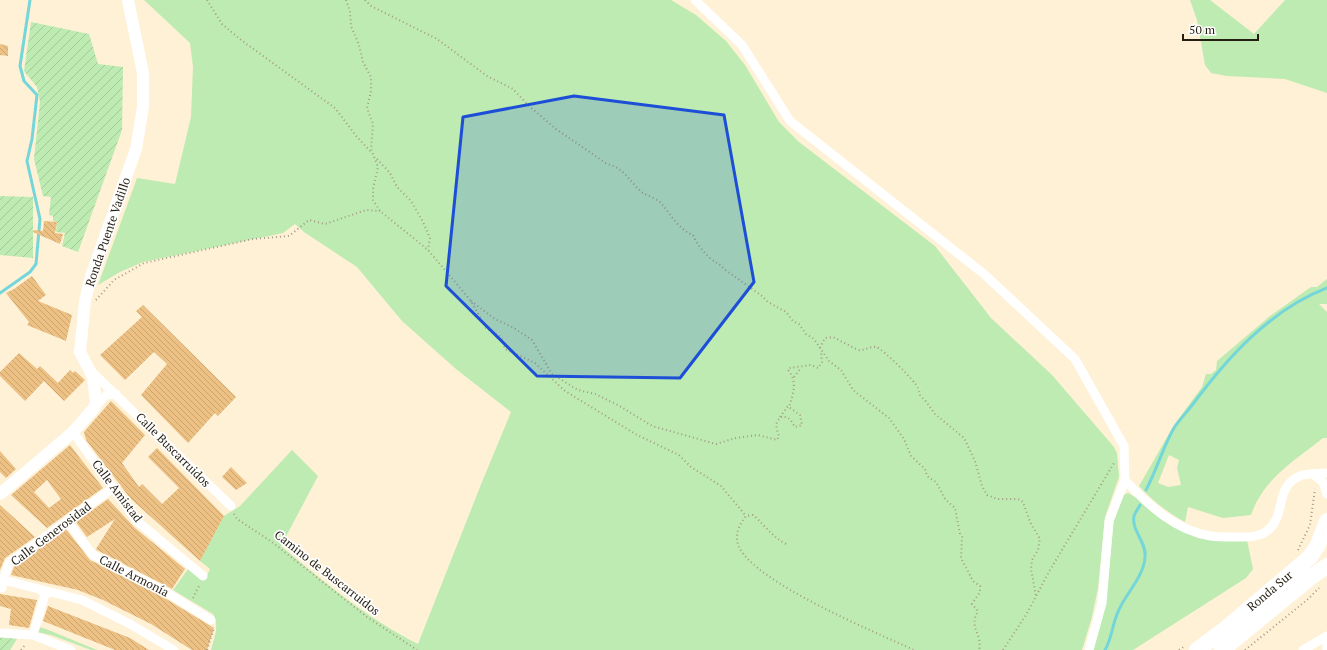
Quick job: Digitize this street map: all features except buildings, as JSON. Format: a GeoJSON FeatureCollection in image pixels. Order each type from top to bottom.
{"type":"FeatureCollection","features":[{"type":"Feature","properties":{"kind":"highway"},"geometry":{"type":"LineString","coordinates":[[1327,507],[1327,521]]}},
{"type":"Feature","properties":{"kind":"highway","name":"Ronda Sur"},"geometry":{"type":"LineString","coordinates":[[1197,650],[1224,630],[1310,557],[1318,545],[1327,521]]}},
{"type":"Feature","properties":{"kind":"highway","name":"Ronda Sur"},"geometry":{"type":"LineString","coordinates":[[1222,650],[1311,577],[1327,566]]}},
{"type":"Feature","properties":{"kind":"main road","name":"Ronda Puente Vadillo"},"geometry":{"type":"LineString","coordinates":[[94,408],[96,394],[93,377],[80,352],[85,301],[91,276],[136,149],[143,107],[142,66],[128,0]]}},
{"type":"Feature","properties":{"kind":"main road"},"geometry":{"type":"LineString","coordinates":[[0,494],[73,432],[94,408]]}},
{"type":"Feature","properties":{"kind":"street"},"geometry":{"type":"LineString","coordinates":[[695,0],[742,45],[790,122],[984,274],[1075,359],[1124,446],[1125,480],[1109,521],[1102,603],[1089,650]]}},
{"type":"Feature","properties":{"kind":"street","name":"Calle Buscarruidos"},"geometry":{"type":"LineString","coordinates":[[88,368],[231,506]]}},
{"type":"Feature","properties":{"kind":"street"},"geometry":{"type":"LineString","coordinates":[[94,408],[106,395],[116,394]]}},
{"type":"Feature","properties":{"kind":"street","name":"Calle Amistad"},"geometry":{"type":"LineString","coordinates":[[73,432],[137,521],[203,576]]}},
{"type":"Feature","properties":{"kind":"street"},"geometry":{"type":"LineString","coordinates":[[1125,480],[1148,504],[1173,521],[1201,534],[1212,536],[1247,537],[1258,536],[1267,531],[1276,521],[1285,487],[1300,476],[1327,473]]}},
{"type":"Feature","properties":{"kind":"street"},"geometry":{"type":"LineString","coordinates":[[1313,474],[1322,482],[1327,494]]}},
{"type":"Feature","properties":{"kind":"street","name":"Calle Generosidad"},"geometry":{"type":"LineString","coordinates":[[1,584],[9,563],[113,488]]}},
{"type":"Feature","properties":{"kind":"street","name":"Calle Armonía"},"geometry":{"type":"LineString","coordinates":[[67,521],[93,555],[161,589],[211,620]]}},
{"type":"Feature","properties":{"kind":"street"},"geometry":{"type":"LineString","coordinates":[[1,584],[46,591],[82,600],[130,624],[174,650]]}},
{"type":"Feature","properties":{"kind":"street"},"geometry":{"type":"LineString","coordinates":[[33,635],[46,591]]}},
{"type":"Feature","properties":{"kind":"street"},"geometry":{"type":"LineString","coordinates":[[0,633],[33,635],[71,650]]}},
{"type":"Feature","properties":{"kind":"street"},"geometry":{"type":"LineString","coordinates":[[1303,650],[1327,636]]}},
{"type":"Feature","properties":{"kind":"street"},"geometry":{"type":"LineString","coordinates":[[1327,640],[1327,650]]}},
{"type":"Feature","properties":{"kind":"path"},"geometry":{"type":"LineString","coordinates":[[207,0],[222,24],[241,40],[335,108],[357,137],[390,174],[397,187],[411,201],[430,238],[428,250]]}},
{"type":"Feature","properties":{"kind":"path"},"geometry":{"type":"LineString","coordinates":[[346,0],[350,11],[351,26],[371,77],[371,91],[367,108],[373,124],[370,146],[378,167],[372,196],[380,211],[428,250],[471,302],[486,328],[501,338],[505,349],[535,363],[571,395],[637,435],[679,456],[691,467],[721,486],[746,516]]}},
{"type":"Feature","properties":{"kind":"path"},"geometry":{"type":"LineString","coordinates":[[364,0],[371,6],[437,39],[487,76],[513,90],[556,129],[607,164],[614,166],[628,176],[631,182],[661,204],[685,232],[693,235],[696,242],[709,256],[720,264],[724,270],[762,296],[768,302],[782,309],[799,324],[806,334],[814,339],[829,361],[840,370],[853,390],[890,418],[904,439],[911,456],[925,469],[927,476],[936,482],[945,499],[955,508],[962,538],[961,558],[973,581],[980,586],[980,592],[972,604],[978,611],[974,618],[973,625],[980,638],[979,650]]}},
{"type":"Feature","properties":{"kind":"path"},"geometry":{"type":"LineString","coordinates":[[85,301],[98,300],[114,280],[144,264],[252,239],[288,236],[309,220],[325,224],[366,210],[380,211]]}},
{"type":"Feature","properties":{"kind":"path"},"geometry":{"type":"LineString","coordinates":[[471,302],[495,319],[514,328],[532,340],[552,374],[578,390],[595,394],[618,405],[652,426],[716,444],[736,438],[758,435],[777,440],[779,436],[776,424],[789,405],[793,394],[794,378],[802,367]]}},
{"type":"Feature","properties":{"kind":"path"},"geometry":{"type":"LineString","coordinates":[[794,378],[788,370],[789,368],[811,365],[818,368],[823,358],[821,351],[822,342],[825,338],[833,337],[862,351],[872,346],[882,349],[918,388],[921,397],[935,414],[964,438],[975,461],[982,486],[987,495],[997,499],[1018,499],[1023,502],[1030,522],[1040,539],[1038,550],[1032,560],[1031,569],[1036,596]]}},
{"type":"Feature","properties":{"kind":"path"},"geometry":{"type":"LineString","coordinates":[[778,419],[787,416],[790,418],[795,427],[802,425],[800,415],[789,407],[789,405]]}},
{"type":"Feature","properties":{"kind":"path"},"geometry":{"type":"LineString","coordinates":[[1003,650],[1013,638],[1124,446]]}},
{"type":"Feature","properties":{"kind":"path","name":"Ronda Sur"},"geometry":{"type":"LineString","coordinates":[[1296,554],[1310,525],[1312,502],[1315,491],[1315,486],[1313,484]]}},
{"type":"Feature","properties":{"kind":"path","name":"Camino de Buscarruidos"},"geometry":{"type":"LineString","coordinates":[[231,506],[237,519],[272,542],[367,617],[417,650]]}},
{"type":"Feature","properties":{"kind":"path"},"geometry":{"type":"LineString","coordinates":[[786,544],[774,537],[765,525],[753,515],[746,516],[739,524],[736,537],[739,546],[749,562],[781,585],[914,650]]}},
{"type":"Feature","properties":{"kind":"path"},"geometry":{"type":"LineString","coordinates":[[189,607],[203,576]]}},
{"type":"Feature","properties":{"kind":"path"},"geometry":{"type":"LineString","coordinates":[[1245,650],[1320,588]]}},
{"type":"Feature","properties":{"kind":"path"},"geometry":{"type":"LineString","coordinates":[[207,650],[214,628],[211,620]]}},
{"type":"Feature","properties":{"kind":"highlighted area"},"geometry":{"type":"Polygon","coordinates":[[[574,96],[724,115],[754,282],[680,378],[537,376],[446,286],[463,117],[574,96]]]}},
{"type":"Feature","properties":{"kind":"green space"},"geometry":{"type":"Polygon","coordinates":[[[144,0],[671,0],[696,15],[726,41],[745,65],[779,122],[799,142],[935,246],[991,318],[1052,375],[1114,447],[1117,453],[1119,477],[1105,517],[1098,588],[1092,617],[1082,650],[211,650],[216,628],[213,614],[173,590],[188,569],[205,580],[210,569],[200,561],[224,516],[240,506],[292,450],[318,476],[281,546],[347,599],[382,623],[418,644],[511,412],[456,369],[402,321],[357,267],[304,232],[295,224],[283,233],[143,262],[120,272],[98,285],[137,178],[175,184],[191,117],[193,67],[190,43],[144,0]]]}},
{"type":"Feature","properties":{"kind":"green space"},"geometry":{"type":"Polygon","coordinates":[[[1190,0],[1210,0],[1254,34],[1285,0],[1327,0],[1327,93],[1285,79],[1227,76],[1211,73],[1205,65],[1197,20],[1190,0]]]}},
{"type":"Feature","properties":{"kind":"green space"},"geometry":{"type":"Polygon","coordinates":[[[31,22],[89,34],[98,64],[123,67],[122,130],[78,252],[62,246],[65,233],[56,232],[57,222],[53,221],[53,216],[49,215],[51,197],[43,196],[34,159],[40,102],[37,87],[24,71],[31,22]]]}},
{"type":"Feature","properties":{"kind":"green space"},"geometry":{"type":"Polygon","coordinates":[[[0,196],[33,197],[33,258],[0,255],[0,196]]]}},
{"type":"Feature","properties":{"kind":"green space"},"geometry":{"type":"Polygon","coordinates":[[[1327,279],[1327,304],[1319,304],[1327,312],[1327,438],[1323,438],[1290,463],[1272,481],[1257,502],[1251,515],[1223,518],[1188,507],[1185,522],[1178,518],[1160,506],[1139,486],[1174,425],[1202,387],[1206,374],[1211,374],[1216,370],[1217,361],[1270,316],[1311,287],[1317,287],[1327,279]],[[1169,455],[1158,483],[1168,487],[1181,485],[1177,468],[1179,460],[1169,455]]]}},
{"type":"Feature","properties":{"kind":"green space"},"geometry":{"type":"Polygon","coordinates":[[[1128,493],[1209,540],[1247,540],[1253,569],[1246,578],[1133,650],[1093,650],[1105,604],[1114,520],[1123,495],[1128,493]]]}},
{"type":"Feature","properties":{"kind":"green space"},"geometry":{"type":"Polygon","coordinates":[[[39,627],[97,650],[91,650],[51,635],[37,632],[39,627]]]}},
{"type":"Feature","properties":{"kind":"green space"},"geometry":{"type":"Polygon","coordinates":[[[0,636],[17,639],[10,650],[0,650],[0,636]]]}},
{"type":"Feature","properties":{"kind":"waterway"},"geometry":{"type":"LineString","coordinates":[[0,293],[30,272],[36,264],[40,219],[27,161],[32,139],[37,95],[24,81],[20,66],[30,0]]}},
{"type":"Feature","properties":{"kind":"waterway"},"geometry":{"type":"LineString","coordinates":[[1146,490],[1174,428],[1236,352],[1269,322],[1287,309],[1306,297],[1327,288]]}},
{"type":"Feature","properties":{"kind":"waterway"},"geometry":{"type":"LineString","coordinates":[[1105,650],[1121,605],[1138,578],[1144,564],[1144,547],[1134,521],[1134,516],[1140,505]]}}]}
